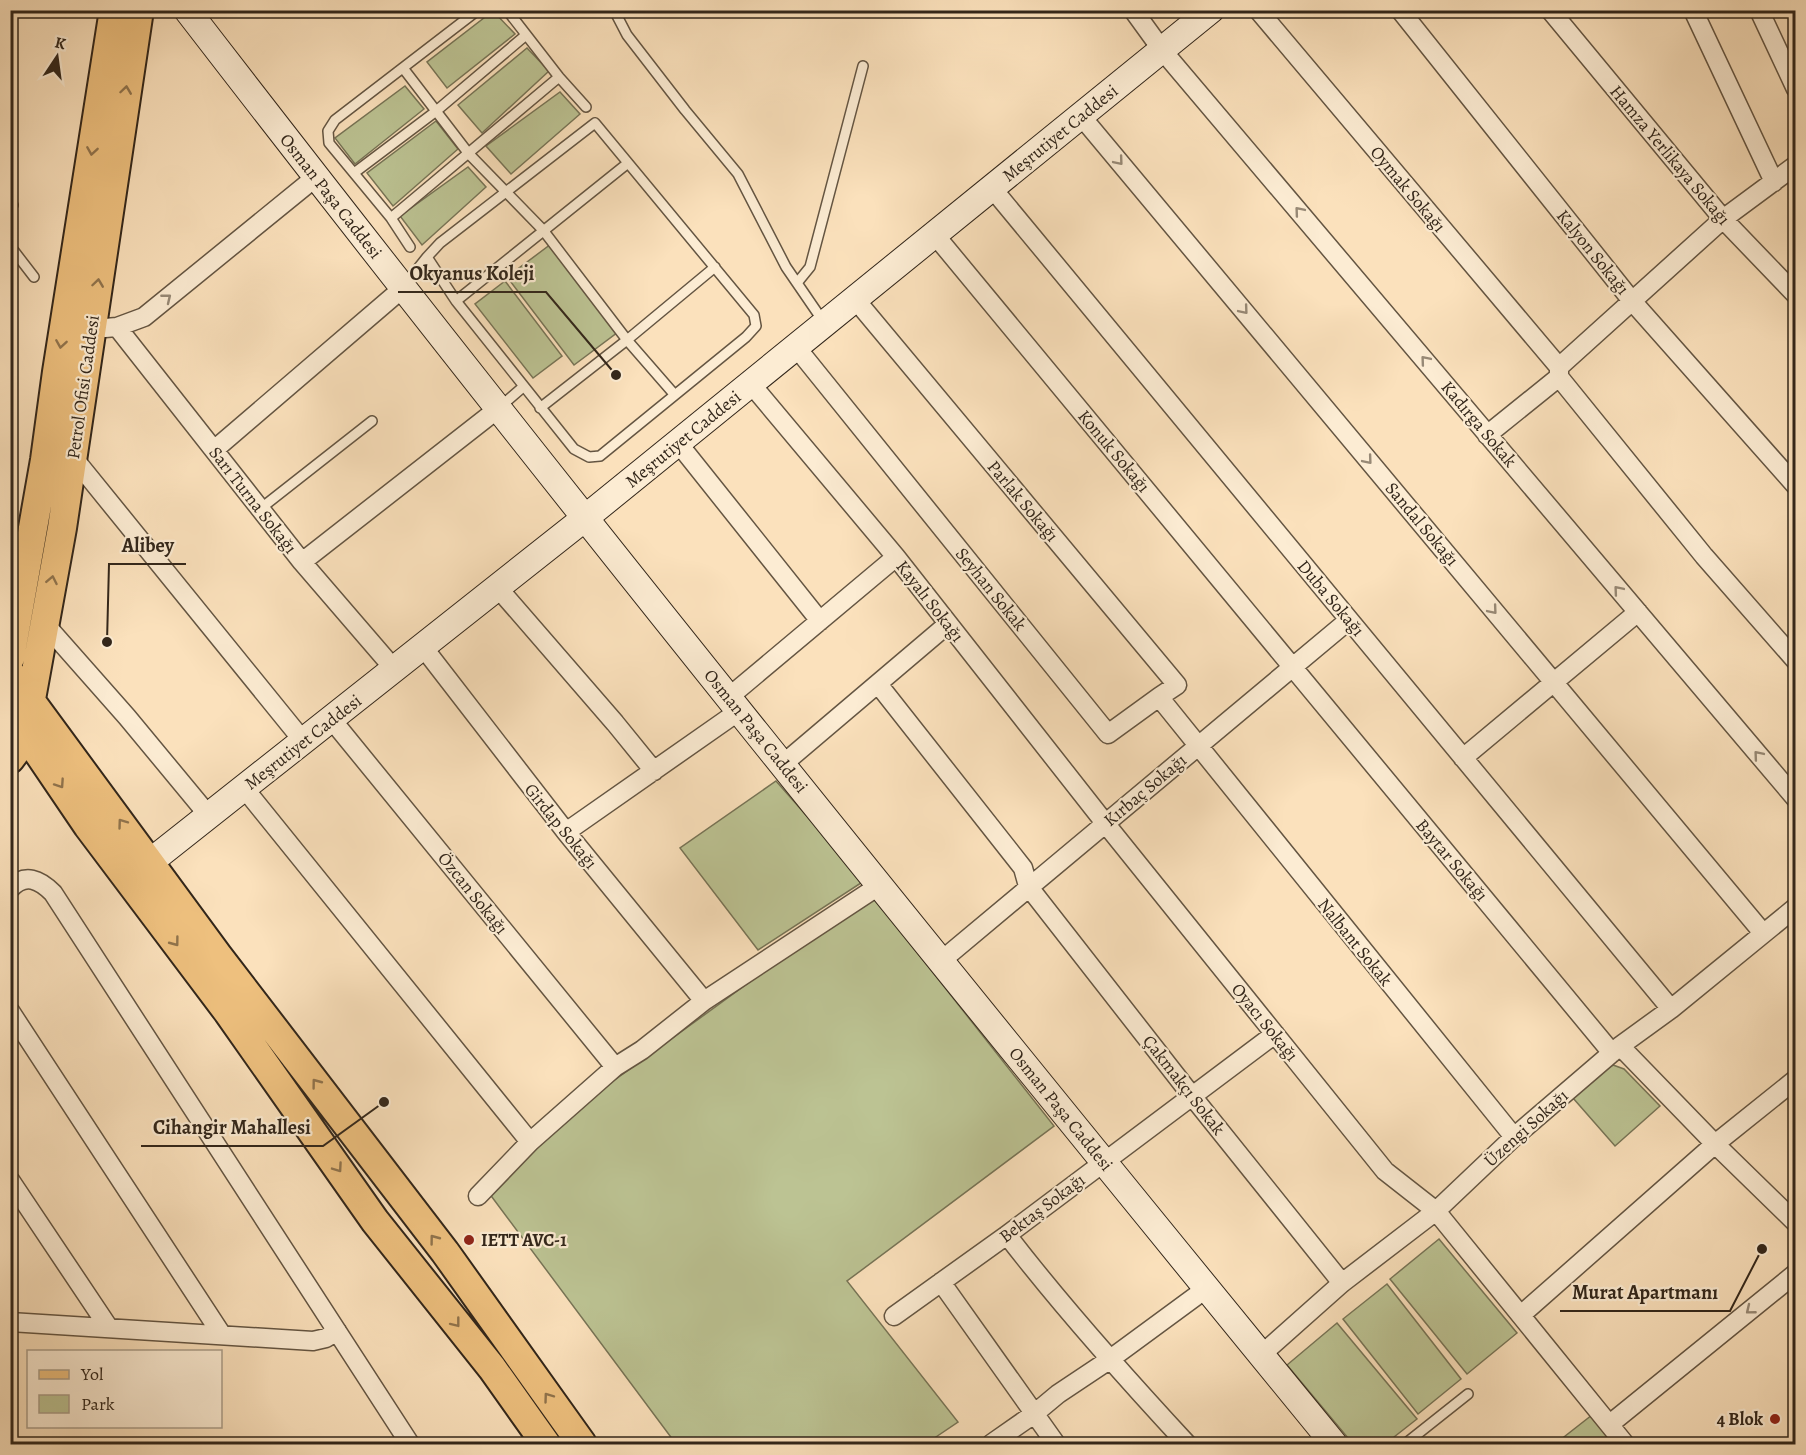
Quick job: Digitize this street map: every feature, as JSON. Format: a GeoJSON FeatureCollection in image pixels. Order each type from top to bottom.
{"type":"FeatureCollection","features":[{"type":"Feature","properties":{"kind":"main road"},"geometry":{"type":"LineString","coordinates":[[104,10],[102,36],[104,74]]}},
{"type":"Feature","properties":{"kind":"main road","name":"Petrol Ofisi Caddesi"},"geometry":{"type":"LineString","coordinates":[[10,759],[23,717],[62,528],[57,372],[114,10]]}},
{"type":"Feature","properties":{"kind":"main road","name":"Petrol Ofisi Caddesi"},"geometry":{"type":"LineString","coordinates":[[10,658],[59,458],[104,328],[139,10]]}},
{"type":"Feature","properties":{"kind":"main road","name":"Osman Paşa Caddesi"},"geometry":{"type":"LineString","coordinates":[[187,10],[585,518],[941,961],[1334,1444]]}},
{"type":"Feature","properties":{"kind":"main road","name":"Meşrutiyet Caddesi"},"geometry":{"type":"LineString","coordinates":[[150,862],[498,588],[1210,10]]}},
{"type":"Feature","properties":{"kind":"main road"},"geometry":{"type":"LineString","coordinates":[[10,574],[59,458]]}},
{"type":"Feature","properties":{"kind":"main road"},"geometry":{"type":"LineString","coordinates":[[10,673],[23,717],[88,826],[228,1012],[375,1221],[492,1368],[546,1444]]}},
{"type":"Feature","properties":{"kind":"main road"},"geometry":{"type":"LineString","coordinates":[[23,717],[150,862],[218,956],[445,1252],[582,1444]]}},
{"type":"Feature","properties":{"kind":"street","name":"Kadırga Sokak"},"geometry":{"type":"LineString","coordinates":[[1133,10],[1162,50],[1796,799]]}},
{"type":"Feature","properties":{"kind":"street","name":"Oymak Sokağı"},"geometry":{"type":"LineString","coordinates":[[1258,10],[1559,372],[1704,556],[1796,661]]}},
{"type":"Feature","properties":{"kind":"street","name":"Kalyon Sokağı"},"geometry":{"type":"LineString","coordinates":[[1400,10],[1632,301],[1796,486]]}},
{"type":"Feature","properties":{"kind":"street"},"geometry":{"type":"LineString","coordinates":[[1693,10],[1774,182]]}},
{"type":"Feature","properties":{"kind":"street"},"geometry":{"type":"LineString","coordinates":[[1760,10],[1796,89]]}},
{"type":"Feature","properties":{"kind":"street","name":"Hamza Yerlikaya Sokağı"},"geometry":{"type":"LineString","coordinates":[[1557,13],[1723,219],[1796,295]]}},
{"type":"Feature","properties":{"kind":"street","name":"Sandal Sokağı"},"geometry":{"type":"LineString","coordinates":[[1082,116],[1763,933]]}},
{"type":"Feature","properties":{"kind":"street"},"geometry":{"type":"LineString","coordinates":[[1487,435],[1559,372],[1632,301],[1723,219],[1796,165]]}},
{"type":"Feature","properties":{"kind":"street"},"geometry":{"type":"LineString","coordinates":[[104,328],[144,316],[316,177]]}},
{"type":"Feature","properties":{"kind":"street","name":"Duba Sokağı"},"geometry":{"type":"LineString","coordinates":[[992,188],[1671,1009]]}},
{"type":"Feature","properties":{"kind":"street","name":"Konuk Sokağı"},"geometry":{"type":"LineString","coordinates":[[934,235],[1293,667]]}},
{"type":"Feature","properties":{"kind":"street"},"geometry":{"type":"LineString","coordinates":[[214,450],[403,288]]}},
{"type":"Feature","properties":{"kind":"street","name":"Parlak Sokağı"},"geometry":{"type":"LineString","coordinates":[[855,299],[1177,685],[1159,697]]}},
{"type":"Feature","properties":{"kind":"street","name":"Sarı Turna Sokağı"},"geometry":{"type":"LineString","coordinates":[[104,328],[214,450],[302,562],[394,670]]}},
{"type":"Feature","properties":{"kind":"street","name":"Seyhan Sokak"},"geometry":{"type":"LineString","coordinates":[[796,347],[1108,734],[1159,697]]}},
{"type":"Feature","properties":{"kind":"street","name":"Kayalı Sokağı"},"geometry":{"type":"LineString","coordinates":[[751,384],[896,558],[1105,823]]}},
{"type":"Feature","properties":{"kind":"street"},"geometry":{"type":"LineString","coordinates":[[302,562],[499,408]]}},
{"type":"Feature","properties":{"kind":"street"},"geometry":{"type":"LineString","coordinates":[[678,442],[820,621]]}},
{"type":"Feature","properties":{"kind":"street"},"geometry":{"type":"LineString","coordinates":[[59,458],[304,742]]}},
{"type":"Feature","properties":{"kind":"street"},"geometry":{"type":"LineString","coordinates":[[566,832],[654,771],[734,704],[820,621],[896,558]]}},
{"type":"Feature","properties":{"kind":"street"},"geometry":{"type":"LineString","coordinates":[[498,588],[654,771]]}},
{"type":"Feature","properties":{"kind":"street"},"geometry":{"type":"LineString","coordinates":[[1463,758],[1638,612]]}},
{"type":"Feature","properties":{"kind":"street","name":"Kırbaç Sokağı"},"geometry":{"type":"LineString","coordinates":[[941,961],[1349,620]]}},
{"type":"Feature","properties":{"kind":"street"},"geometry":{"type":"LineString","coordinates":[[44,623],[127,717],[209,816]]}},
{"type":"Feature","properties":{"kind":"street"},"geometry":{"type":"LineString","coordinates":[[783,764],[948,624]]}},
{"type":"Feature","properties":{"kind":"street","name":"Girdap Sokağı"},"geometry":{"type":"LineString","coordinates":[[423,648],[566,832],[704,1001]]}},
{"type":"Feature","properties":{"kind":"street","name":"Baytar Sokağı"},"geometry":{"type":"LineString","coordinates":[[1293,667],[1616,1049],[1796,1223]]}},
{"type":"Feature","properties":{"kind":"street","name":"Çakmakçı Sokak"},"geometry":{"type":"LineString","coordinates":[[878,684],[1023,868],[1029,886],[1192,1096],[1342,1282]]}},
{"type":"Feature","properties":{"kind":"street"},"geometry":{"type":"LineString","coordinates":[[1159,697],[1197,747]]}},
{"type":"Feature","properties":{"kind":"street","name":"Özcan Sokağı"},"geometry":{"type":"LineString","coordinates":[[332,720],[615,1067]]}},
{"type":"Feature","properties":{"kind":"street","name":"Nalbant Sokak"},"geometry":{"type":"LineString","coordinates":[[1197,747],[1514,1137]]}},
{"type":"Feature","properties":{"kind":"street"},"geometry":{"type":"LineString","coordinates":[[244,788],[530,1142]]}},
{"type":"Feature","properties":{"kind":"street","name":"Oyacı Sokağı"},"geometry":{"type":"LineString","coordinates":[[1105,823],[1385,1171],[1436,1211],[1625,1444]]}},
{"type":"Feature","properties":{"kind":"street"},"geometry":{"type":"LineString","coordinates":[[10,889],[20,881],[31,879],[42,883],[53,893],[410,1444]]}},
{"type":"Feature","properties":{"kind":"street"},"geometry":{"type":"LineString","coordinates":[[478,1197],[530,1142],[615,1067],[642,1050],[704,1001],[880,885]]}},
{"type":"Feature","properties":{"kind":"street","name":"Üzengi Sokağı"},"geometry":{"type":"LineString","coordinates":[[1261,1355],[1342,1282],[1436,1211],[1514,1137],[1616,1049],[1671,1009],[1796,907]]}},
{"type":"Feature","properties":{"kind":"street"},"geometry":{"type":"LineString","coordinates":[[10,1011],[222,1335]]}},
{"type":"Feature","properties":{"kind":"street","name":"Bektaş Sokağı"},"geometry":{"type":"LineString","coordinates":[[894,1316],[1007,1235],[1275,1034]]}},
{"type":"Feature","properties":{"kind":"street"},"geometry":{"type":"LineString","coordinates":[[1521,1315],[1714,1144],[1796,1078]]}},
{"type":"Feature","properties":{"kind":"street"},"geometry":{"type":"LineString","coordinates":[[10,1180],[109,1328]]}},
{"type":"Feature","properties":{"kind":"street"},"geometry":{"type":"LineString","coordinates":[[1007,1235],[1109,1360],[1187,1444]]}},
{"type":"Feature","properties":{"kind":"street"},"geometry":{"type":"LineString","coordinates":[[1610,1424],[1796,1273]]}},
{"type":"Feature","properties":{"kind":"street"},"geometry":{"type":"LineString","coordinates":[[941,1282],[1056,1444]]}},
{"type":"Feature","properties":{"kind":"street"},"geometry":{"type":"LineString","coordinates":[[991,1444],[1207,1288]]}},
{"type":"Feature","properties":{"kind":"street"},"geometry":{"type":"LineString","coordinates":[[10,1322],[313,1341],[326,1338],[337,1331]]}},
{"type":"Feature","properties":{"kind":"lane"},"geometry":{"type":"LineString","coordinates":[[410,247],[391,218],[328,143],[328,132],[335,120],[478,10]]}},
{"type":"Feature","properties":{"kind":"lane"},"geometry":{"type":"LineString","coordinates":[[507,10],[559,77],[586,107]]}},
{"type":"Feature","properties":{"kind":"lane"},"geometry":{"type":"LineString","coordinates":[[614,10],[627,35],[738,174],[786,267],[825,324]]}},
{"type":"Feature","properties":{"kind":"lane"},"geometry":{"type":"LineString","coordinates":[[354,173],[435,112],[526,35]]}},
{"type":"Feature","properties":{"kind":"lane"},"geometry":{"type":"LineString","coordinates":[[797,283],[810,267],[863,66]]}},
{"type":"Feature","properties":{"kind":"lane"},"geometry":{"type":"LineString","coordinates":[[403,68],[469,154],[543,231],[627,340],[674,394]]}},
{"type":"Feature","properties":{"kind":"lane"},"geometry":{"type":"LineString","coordinates":[[391,218],[559,77]]}},
{"type":"Feature","properties":{"kind":"lane"},"geometry":{"type":"LineString","coordinates":[[403,288],[427,257],[440,243],[595,123],[754,315],[756,326],[746,337],[600,456],[589,457],[574,449],[540,408],[456,301],[427,257]]}},
{"type":"Feature","properties":{"kind":"lane"},"geometry":{"type":"LineString","coordinates":[[456,301],[628,163]]}},
{"type":"Feature","properties":{"kind":"lane"},"geometry":{"type":"LineString","coordinates":[[10,250],[14,251],[34,277]]}},
{"type":"Feature","properties":{"kind":"lane"},"geometry":{"type":"LineString","coordinates":[[540,408],[715,267]]}},
{"type":"Feature","properties":{"kind":"lane"},"geometry":{"type":"LineString","coordinates":[[499,408],[523,387]]}},
{"type":"Feature","properties":{"kind":"lane"},"geometry":{"type":"LineString","coordinates":[[260,508],[372,422]]}},
{"type":"Feature","properties":{"kind":"lane"},"geometry":{"type":"LineString","coordinates":[[1405,1444],[1468,1394]]}},
{"type":"Feature","properties":{"kind":"green space"},"geometry":{"type":"Polygon","coordinates":[[[493,11],[515,34],[447,88],[427,62],[493,11]]]}},
{"type":"Feature","properties":{"kind":"green space"},"geometry":{"type":"Polygon","coordinates":[[[527,48],[549,71],[482,133],[458,105],[527,48]]]}},
{"type":"Feature","properties":{"kind":"green space"},"geometry":{"type":"Polygon","coordinates":[[[405,86],[424,109],[355,164],[335,138],[405,86]]]}},
{"type":"Feature","properties":{"kind":"green space"},"geometry":{"type":"Polygon","coordinates":[[[560,92],[580,114],[511,174],[486,146],[560,92]]]}},
{"type":"Feature","properties":{"kind":"green space"},"geometry":{"type":"Polygon","coordinates":[[[436,121],[458,149],[393,206],[367,173],[436,121]]]}},
{"type":"Feature","properties":{"kind":"green space"},"geometry":{"type":"Polygon","coordinates":[[[468,167],[486,187],[422,245],[400,216],[468,167]]]}},
{"type":"Feature","properties":{"kind":"green space"},"geometry":{"type":"Polygon","coordinates":[[[555,241],[622,329],[574,365],[507,277],[555,241]]]}},
{"type":"Feature","properties":{"kind":"green space"},"geometry":{"type":"Polygon","coordinates":[[[505,281],[562,356],[533,378],[475,304],[505,281]]]}},
{"type":"Feature","properties":{"kind":"green space"},"geometry":{"type":"Polygon","coordinates":[[[776,781],[864,881],[758,950],[680,848],[776,781]]]}},
{"type":"Feature","properties":{"kind":"green space"},"geometry":{"type":"Polygon","coordinates":[[[875,899],[1054,1126],[847,1281],[958,1422],[928,1444],[676,1444],[489,1193],[594,1095],[762,973],[875,899]]]}},
{"type":"Feature","properties":{"kind":"green space"},"geometry":{"type":"Polygon","coordinates":[[[1613,1065],[1624,1069],[1660,1106],[1615,1146],[1573,1098],[1613,1065]]]}},
{"type":"Feature","properties":{"kind":"green space"},"geometry":{"type":"Polygon","coordinates":[[[1439,1239],[1517,1333],[1467,1374],[1390,1279],[1439,1239]]]}},
{"type":"Feature","properties":{"kind":"green space"},"geometry":{"type":"Polygon","coordinates":[[[1387,1284],[1461,1379],[1418,1414],[1343,1319],[1387,1284]]]}},
{"type":"Feature","properties":{"kind":"green space"},"geometry":{"type":"Polygon","coordinates":[[[1337,1323],[1417,1419],[1385,1444],[1353,1444],[1287,1365],[1337,1323]]]}},
{"type":"Feature","properties":{"kind":"green space"},"geometry":{"type":"Polygon","coordinates":[[[1592,1415],[1615,1444],[1555,1444],[1592,1415]]]}},
{"type":"Feature","properties":{"kind":"place","name":"Okyanus Koleji"},"geometry":{"type":"Point","coordinates":[616,375]}},
{"type":"Feature","properties":{"kind":"place","name":"Alibey"},"geometry":{"type":"Point","coordinates":[107,642]}},
{"type":"Feature","properties":{"kind":"place","name":"Cihangir Mahallesi"},"geometry":{"type":"Point","coordinates":[384,1102]}},
{"type":"Feature","properties":{"kind":"place","name":"IETT AVC-1"},"geometry":{"type":"Point","coordinates":[469,1240]}},
{"type":"Feature","properties":{"kind":"place","name":"Murat Apartmanı"},"geometry":{"type":"Point","coordinates":[1762,1249]}},
{"type":"Feature","properties":{"kind":"place","name":"4 Blok"},"geometry":{"type":"Point","coordinates":[1775,1419]}}]}
